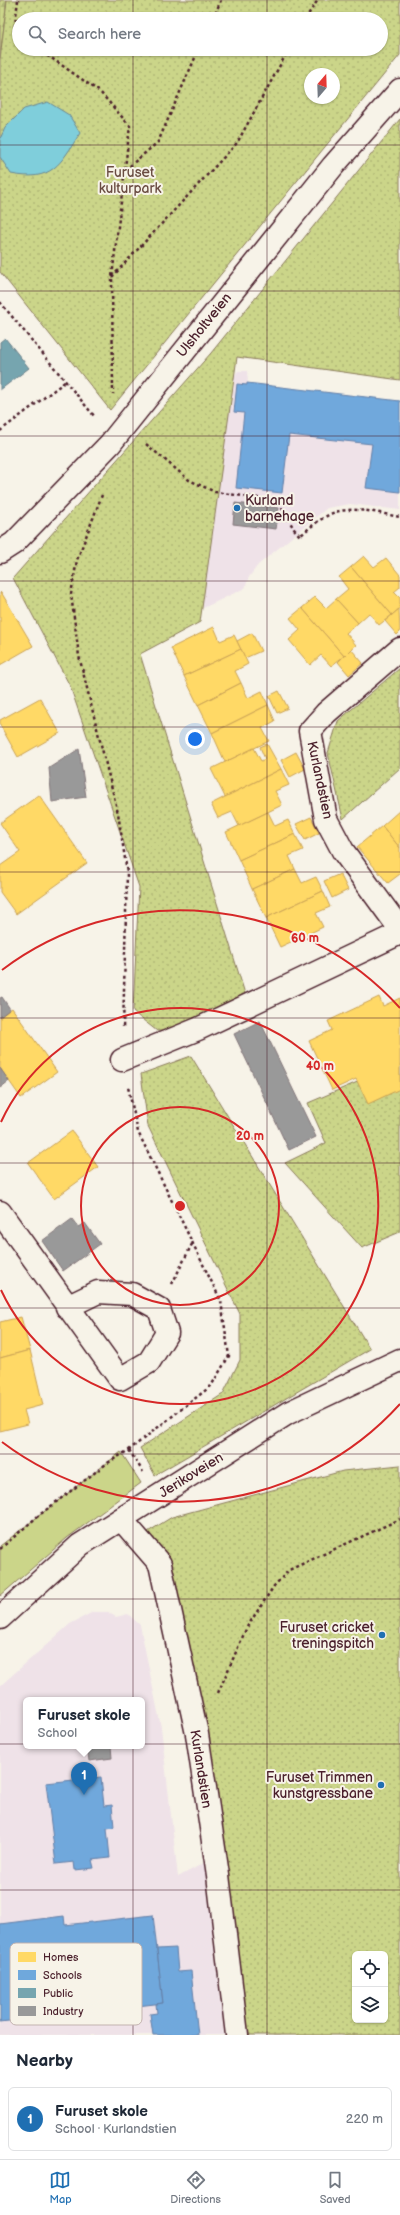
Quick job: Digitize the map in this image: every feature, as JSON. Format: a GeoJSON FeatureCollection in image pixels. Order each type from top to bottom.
{"type":"FeatureCollection","features":[{"type":"Feature","properties":{"kind":"street","name":"Ulsholtveien"},"geometry":{"type":"LineString","coordinates":[[0,552],[14,543],[110,444],[333,166],[400,90]]}},
{"type":"Feature","properties":{"kind":"street","name":"Kurlandstien"},"geometry":{"type":"LineString","coordinates":[[400,649],[326,713],[310,731],[326,819],[343,851],[400,929]]}},
{"type":"Feature","properties":{"kind":"street"},"geometry":{"type":"LineString","coordinates":[[122,1060],[198,1029],[400,933]]}},
{"type":"Feature","properties":{"kind":"street"},"geometry":{"type":"LineString","coordinates":[[0,1212],[67,1307],[120,1379],[149,1362],[167,1333],[159,1309],[132,1294],[98,1292],[67,1307]]}},
{"type":"Feature","properties":{"kind":"street","name":"Jerikoveien"},"geometry":{"type":"LineString","coordinates":[[0,1618],[80,1545],[288,1413],[400,1360]]}},
{"type":"Feature","properties":{"kind":"street","name":"Kurlandstien"},"geometry":{"type":"LineString","coordinates":[[122,1519],[160,1564],[197,1734],[218,1875],[237,2035]]}},
{"type":"Feature","properties":{"kind":"path"},"geometry":{"type":"LineString","coordinates":[[16,12],[18,0]]}},
{"type":"Feature","properties":{"kind":"path"},"geometry":{"type":"LineString","coordinates":[[216,12],[222,0]]}},
{"type":"Feature","properties":{"kind":"path"},"geometry":{"type":"LineString","coordinates":[[310,12],[318,0]]}},
{"type":"Feature","properties":{"kind":"path"},"geometry":{"type":"LineString","coordinates":[[48,56],[100,92],[130,126],[112,277],[113,398]]}},
{"type":"Feature","properties":{"kind":"path"},"geometry":{"type":"LineString","coordinates":[[125,170],[158,142],[197,56]]}},
{"type":"Feature","properties":{"kind":"path"},"geometry":{"type":"LineString","coordinates":[[112,277],[237,143],[285,56]]}},
{"type":"Feature","properties":{"kind":"path"},"geometry":{"type":"LineString","coordinates":[[0,302],[93,413],[110,444]]}},
{"type":"Feature","properties":{"kind":"path"},"geometry":{"type":"LineString","coordinates":[[0,431],[66,381]]}},
{"type":"Feature","properties":{"kind":"path"},"geometry":{"type":"LineString","coordinates":[[124,425],[162,460],[189,480],[215,492],[278,501],[300,536],[325,516],[340,510],[400,517]]}},
{"type":"Feature","properties":{"kind":"path"},"geometry":{"type":"LineString","coordinates":[[0,1549],[44,1511],[106,1464],[129,1450],[211,1386],[229,1356],[221,1301],[138,1132],[122,1060],[127,872],[116,807],[79,656],[71,594],[77,560],[104,489]]}},
{"type":"Feature","properties":{"kind":"path"},"geometry":{"type":"LineString","coordinates":[[159,1309],[193,1242]]}},
{"type":"Feature","properties":{"kind":"path"},"geometry":{"type":"LineString","coordinates":[[129,1450],[147,1479]]}},
{"type":"Feature","properties":{"kind":"path"},"geometry":{"type":"LineString","coordinates":[[197,1734],[213,1705],[247,1627],[274,1586],[289,1570],[348,1541],[400,1519]]}},
{"type":"Feature","properties":{"kind":"shaded area","name":"Kurland barnehage"},"geometry":{"type":"Polygon","coordinates":[[[238,371],[247,371],[248,383],[400,401],[400,510],[350,504],[327,508],[258,565],[249,577],[245,588],[128,644],[170,456],[238,371]]]}},
{"type":"Feature","properties":{"kind":"shaded area"},"geometry":{"type":"Polygon","coordinates":[[[93,1612],[107,1612],[116,1617],[128,1614],[140,1625],[161,1727],[178,1877],[204,1863],[224,2035],[0,2035],[0,1686],[70,1624],[93,1612]]]}},
{"type":"Feature","properties":{"kind":"green space"},"geometry":{"type":"Polygon","coordinates":[[[0,0],[7,0],[0,59],[0,0]]]}},
{"type":"Feature","properties":{"kind":"green space","name":"Furuset kulturpark"},"geometry":{"type":"Polygon","coordinates":[[[7,0],[400,0],[400,55],[110,410],[0,272],[0,59],[7,0]]]}},
{"type":"Feature","properties":{"kind":"green space"},"geometry":{"type":"Polygon","coordinates":[[[400,119],[400,380],[237,357],[200,622],[140,654],[246,997],[176,1031],[157,1031],[133,1012],[139,887],[70,686],[13,578],[211,353],[400,119]]]}},
{"type":"Feature","properties":{"kind":"green space"},"geometry":{"type":"Polygon","coordinates":[[[400,668],[400,768],[343,819],[328,753],[338,721],[400,668]]]}},
{"type":"Feature","properties":{"kind":"green space"},"geometry":{"type":"Polygon","coordinates":[[[191,1056],[370,1349],[155,1475],[140,1448],[223,1394],[240,1360],[240,1314],[148,1126],[141,1074],[191,1056]]]}},
{"type":"Feature","properties":{"kind":"green space"},"geometry":{"type":"Polygon","coordinates":[[[400,1064],[400,1232],[362,1248],[285,1163],[326,1143],[308,1103],[400,1064]]]}},
{"type":"Feature","properties":{"kind":"green space"},"geometry":{"type":"Polygon","coordinates":[[[121,1452],[141,1483],[67,1538],[0,1596],[0,1546],[121,1452]]]}},
{"type":"Feature","properties":{"kind":"green space"},"geometry":{"type":"Polygon","coordinates":[[[400,1465],[400,2035],[237,2035],[160,1564],[138,1538],[172,1517],[343,1471],[400,1465]]]}},
{"type":"Feature","properties":{"kind":"water"},"geometry":{"type":"Polygon","coordinates":[[[48,102],[69,115],[80,133],[67,154],[60,162],[46,173],[25,176],[11,174],[0,157],[0,139],[5,128],[24,109],[48,102]]]}},
{"type":"Feature","properties":{"kind":"building: Homes"},"geometry":{"type":"Polygon","coordinates":[[[364,556],[374,567],[386,558],[400,575],[400,587],[394,592],[400,598],[400,608],[392,615],[351,567],[364,556]]]}},
{"type":"Feature","properties":{"kind":"building: Homes"},"geometry":{"type":"Polygon","coordinates":[[[351,567],[392,615],[379,625],[369,613],[358,623],[336,599],[348,589],[339,577],[351,567]]]}},
{"type":"Feature","properties":{"kind":"building: Homes"},"geometry":{"type":"Polygon","coordinates":[[[1,592],[33,646],[0,665],[0,593],[1,592]]]}},
{"type":"Feature","properties":{"kind":"building: Homes"},"geometry":{"type":"Polygon","coordinates":[[[315,597],[326,608],[336,599],[358,623],[346,633],[356,645],[344,656],[302,608],[315,597]]]}},
{"type":"Feature","properties":{"kind":"building: Homes"},"geometry":{"type":"Polygon","coordinates":[[[302,608],[344,656],[331,666],[321,655],[310,665],[289,640],[300,630],[290,618],[302,608]]]}},
{"type":"Feature","properties":{"kind":"building: Homes"},"geometry":{"type":"Polygon","coordinates":[[[399,609],[400,632],[397,635],[385,621],[399,609]]]}},
{"type":"Feature","properties":{"kind":"building: Homes"},"geometry":{"type":"Polygon","coordinates":[[[214,627],[220,641],[234,635],[241,649],[184,676],[171,648],[214,627]]]}},
{"type":"Feature","properties":{"kind":"building: Homes"},"geometry":{"type":"Polygon","coordinates":[[[252,633],[261,651],[245,658],[237,641],[252,633]]]}},
{"type":"Feature","properties":{"kind":"building: Homes"},"geometry":{"type":"Polygon","coordinates":[[[241,649],[248,664],[235,671],[241,683],[198,705],[184,676],[241,649]]]}},
{"type":"Feature","properties":{"kind":"building: Homes"},"geometry":{"type":"Polygon","coordinates":[[[351,649],[363,663],[349,675],[338,662],[351,649]]]}},
{"type":"Feature","properties":{"kind":"building: Homes"},"geometry":{"type":"Polygon","coordinates":[[[241,683],[248,698],[262,691],[268,705],[212,733],[198,705],[241,683]]]}},
{"type":"Feature","properties":{"kind":"building: Homes"},"geometry":{"type":"Polygon","coordinates":[[[279,691],[288,708],[277,713],[269,696],[279,691]]]}},
{"type":"Feature","properties":{"kind":"building: Homes"},"geometry":{"type":"Polygon","coordinates":[[[40,698],[60,733],[18,757],[0,725],[0,720],[40,698]]]}},
{"type":"Feature","properties":{"kind":"building: Homes"},"geometry":{"type":"Polygon","coordinates":[[[268,705],[275,721],[262,728],[269,741],[225,762],[212,733],[268,705]]]}},
{"type":"Feature","properties":{"kind":"building: Homes"},"geometry":{"type":"Polygon","coordinates":[[[267,744],[281,769],[225,797],[211,769],[254,748],[261,761],[265,759],[260,747],[267,744]]]}},
{"type":"Feature","properties":{"kind":"building: Homes"},"geometry":{"type":"Polygon","coordinates":[[[296,752],[305,769],[290,777],[281,760],[296,752]]]}},
{"type":"Feature","properties":{"kind":"building: Homes"},"geometry":{"type":"Polygon","coordinates":[[[281,769],[289,785],[275,791],[282,805],[239,826],[232,812],[218,818],[211,804],[281,769]]]}},
{"type":"Feature","properties":{"kind":"building: Homes"},"geometry":{"type":"Polygon","coordinates":[[[39,795],[87,863],[16,914],[0,892],[0,866],[20,852],[0,823],[39,795]]]}},
{"type":"Feature","properties":{"kind":"building: Homes"},"geometry":{"type":"Polygon","coordinates":[[[400,810],[400,848],[382,826],[400,810]]]}},
{"type":"Feature","properties":{"kind":"building: Homes"},"geometry":{"type":"Polygon","coordinates":[[[268,812],[275,826],[288,820],[295,834],[239,860],[226,832],[268,812]]]}},
{"type":"Feature","properties":{"kind":"building: Homes"},"geometry":{"type":"Polygon","coordinates":[[[311,817],[319,833],[305,840],[296,824],[311,817]]]}},
{"type":"Feature","properties":{"kind":"building: Homes"},"geometry":{"type":"Polygon","coordinates":[[[382,826],[400,848],[400,874],[388,883],[357,847],[382,826]]]}},
{"type":"Feature","properties":{"kind":"building: Homes"},"geometry":{"type":"Polygon","coordinates":[[[295,834],[303,850],[289,856],[295,869],[252,889],[239,860],[295,834]]]}},
{"type":"Feature","properties":{"kind":"building: Homes"},"geometry":{"type":"Polygon","coordinates":[[[295,869],[302,883],[316,877],[323,891],[266,918],[252,889],[295,869]]]}},
{"type":"Feature","properties":{"kind":"building: Homes"},"geometry":{"type":"Polygon","coordinates":[[[340,874],[348,890],[332,898],[324,881],[340,874]]]}},
{"type":"Feature","properties":{"kind":"building: Homes"},"geometry":{"type":"Polygon","coordinates":[[[323,891],[330,907],[316,913],[323,927],[280,947],[266,918],[323,891]]]}},
{"type":"Feature","properties":{"kind":"building: Homes"},"geometry":{"type":"Polygon","coordinates":[[[379,997],[383,1006],[400,998],[400,1089],[368,1104],[356,1079],[332,1090],[309,1041],[332,1030],[328,1021],[379,997]]]}},
{"type":"Feature","properties":{"kind":"building: Homes"},"geometry":{"type":"Polygon","coordinates":[[[12,1008],[57,1072],[21,1098],[0,1068],[0,1017],[12,1008]]]}},
{"type":"Feature","properties":{"kind":"building: Homes"},"geometry":{"type":"Polygon","coordinates":[[[72,1131],[98,1167],[54,1199],[28,1163],[72,1131]]]}},
{"type":"Feature","properties":{"kind":"building: Homes"},"geometry":{"type":"Polygon","coordinates":[[[21,1317],[30,1350],[0,1358],[0,1322],[21,1317]]]}},
{"type":"Feature","properties":{"kind":"building: Homes"},"geometry":{"type":"Polygon","coordinates":[[[30,1350],[43,1405],[24,1410],[28,1424],[0,1431],[0,1358],[30,1350]]]}},
{"type":"Feature","properties":{"kind":"building: Schools"},"geometry":{"type":"Polygon","coordinates":[[[247,383],[400,401],[400,492],[366,488],[372,444],[289,435],[282,493],[236,488],[244,413],[234,412],[237,384],[247,385],[247,383]]]}},
{"type":"Feature","properties":{"kind":"building: Schools"},"geometry":{"type":"Polygon","coordinates":[[[101,1777],[104,1806],[112,1805],[114,1827],[107,1828],[110,1858],[92,1860],[94,1868],[75,1870],[74,1862],[56,1864],[46,1783],[101,1777]]]}},
{"type":"Feature","properties":{"kind":"building: Schools"},"geometry":{"type":"Polygon","coordinates":[[[153,1915],[163,2003],[142,2005],[142,1943],[10,1943],[10,2021],[0,2022],[0,1924],[64,1916],[65,1925],[153,1915]]]}},
{"type":"Feature","properties":{"kind":"building: Schools"},"geometry":{"type":"Polygon","coordinates":[[[176,1948],[178,1972],[191,1971],[198,2035],[153,2035],[150,2014],[157,2013],[156,2004],[163,2003],[157,1949],[176,1948]]]}},
{"type":"Feature","properties":{"kind":"building: Public"},"geometry":{"type":"Polygon","coordinates":[[[5,338],[29,368],[0,390],[0,342],[5,338]]]}},
{"type":"Feature","properties":{"kind":"building: Industry"},"geometry":{"type":"Polygon","coordinates":[[[235,503],[279,508],[276,529],[233,524],[235,503]]]}},
{"type":"Feature","properties":{"kind":"building: Industry"},"geometry":{"type":"Polygon","coordinates":[[[79,749],[86,797],[52,802],[49,768],[79,749]]]}},
{"type":"Feature","properties":{"kind":"building: Industry"},"geometry":{"type":"Polygon","coordinates":[[[2,997],[10,1009],[0,1017],[0,998],[2,997]]]}},
{"type":"Feature","properties":{"kind":"building: Industry"},"geometry":{"type":"Polygon","coordinates":[[[260,1021],[316,1137],[289,1150],[234,1034],[260,1021]]]}},
{"type":"Feature","properties":{"kind":"building: Industry"},"geometry":{"type":"Polygon","coordinates":[[[0,1068],[9,1081],[0,1088],[0,1068]]]}},
{"type":"Feature","properties":{"kind":"building: Industry"},"geometry":{"type":"Polygon","coordinates":[[[72,1219],[78,1227],[85,1223],[100,1244],[63,1271],[42,1241],[72,1219]]]}},
{"type":"Feature","properties":{"kind":"building: Industry"},"geometry":{"type":"Polygon","coordinates":[[[87,1749],[111,1749],[112,1758],[89,1761],[87,1749]]]}},
{"type":"Feature","properties":{"kind":"place","name":"Kurland barnehage"},"geometry":{"type":"Point","coordinates":[237,508]}},
{"type":"Feature","properties":{"kind":"place","name":"Furuset cricket treningspitch"},"geometry":{"type":"Point","coordinates":[382,1635]}},
{"type":"Feature","properties":{"kind":"place","name":"Furuset Trimmen kunstgressbane"},"geometry":{"type":"Point","coordinates":[381,1785]}},
{"type":"Feature","properties":{"kind":"place","name":"Furuset skole"},"geometry":{"type":"Point","coordinates":[84,1795]}}]}
